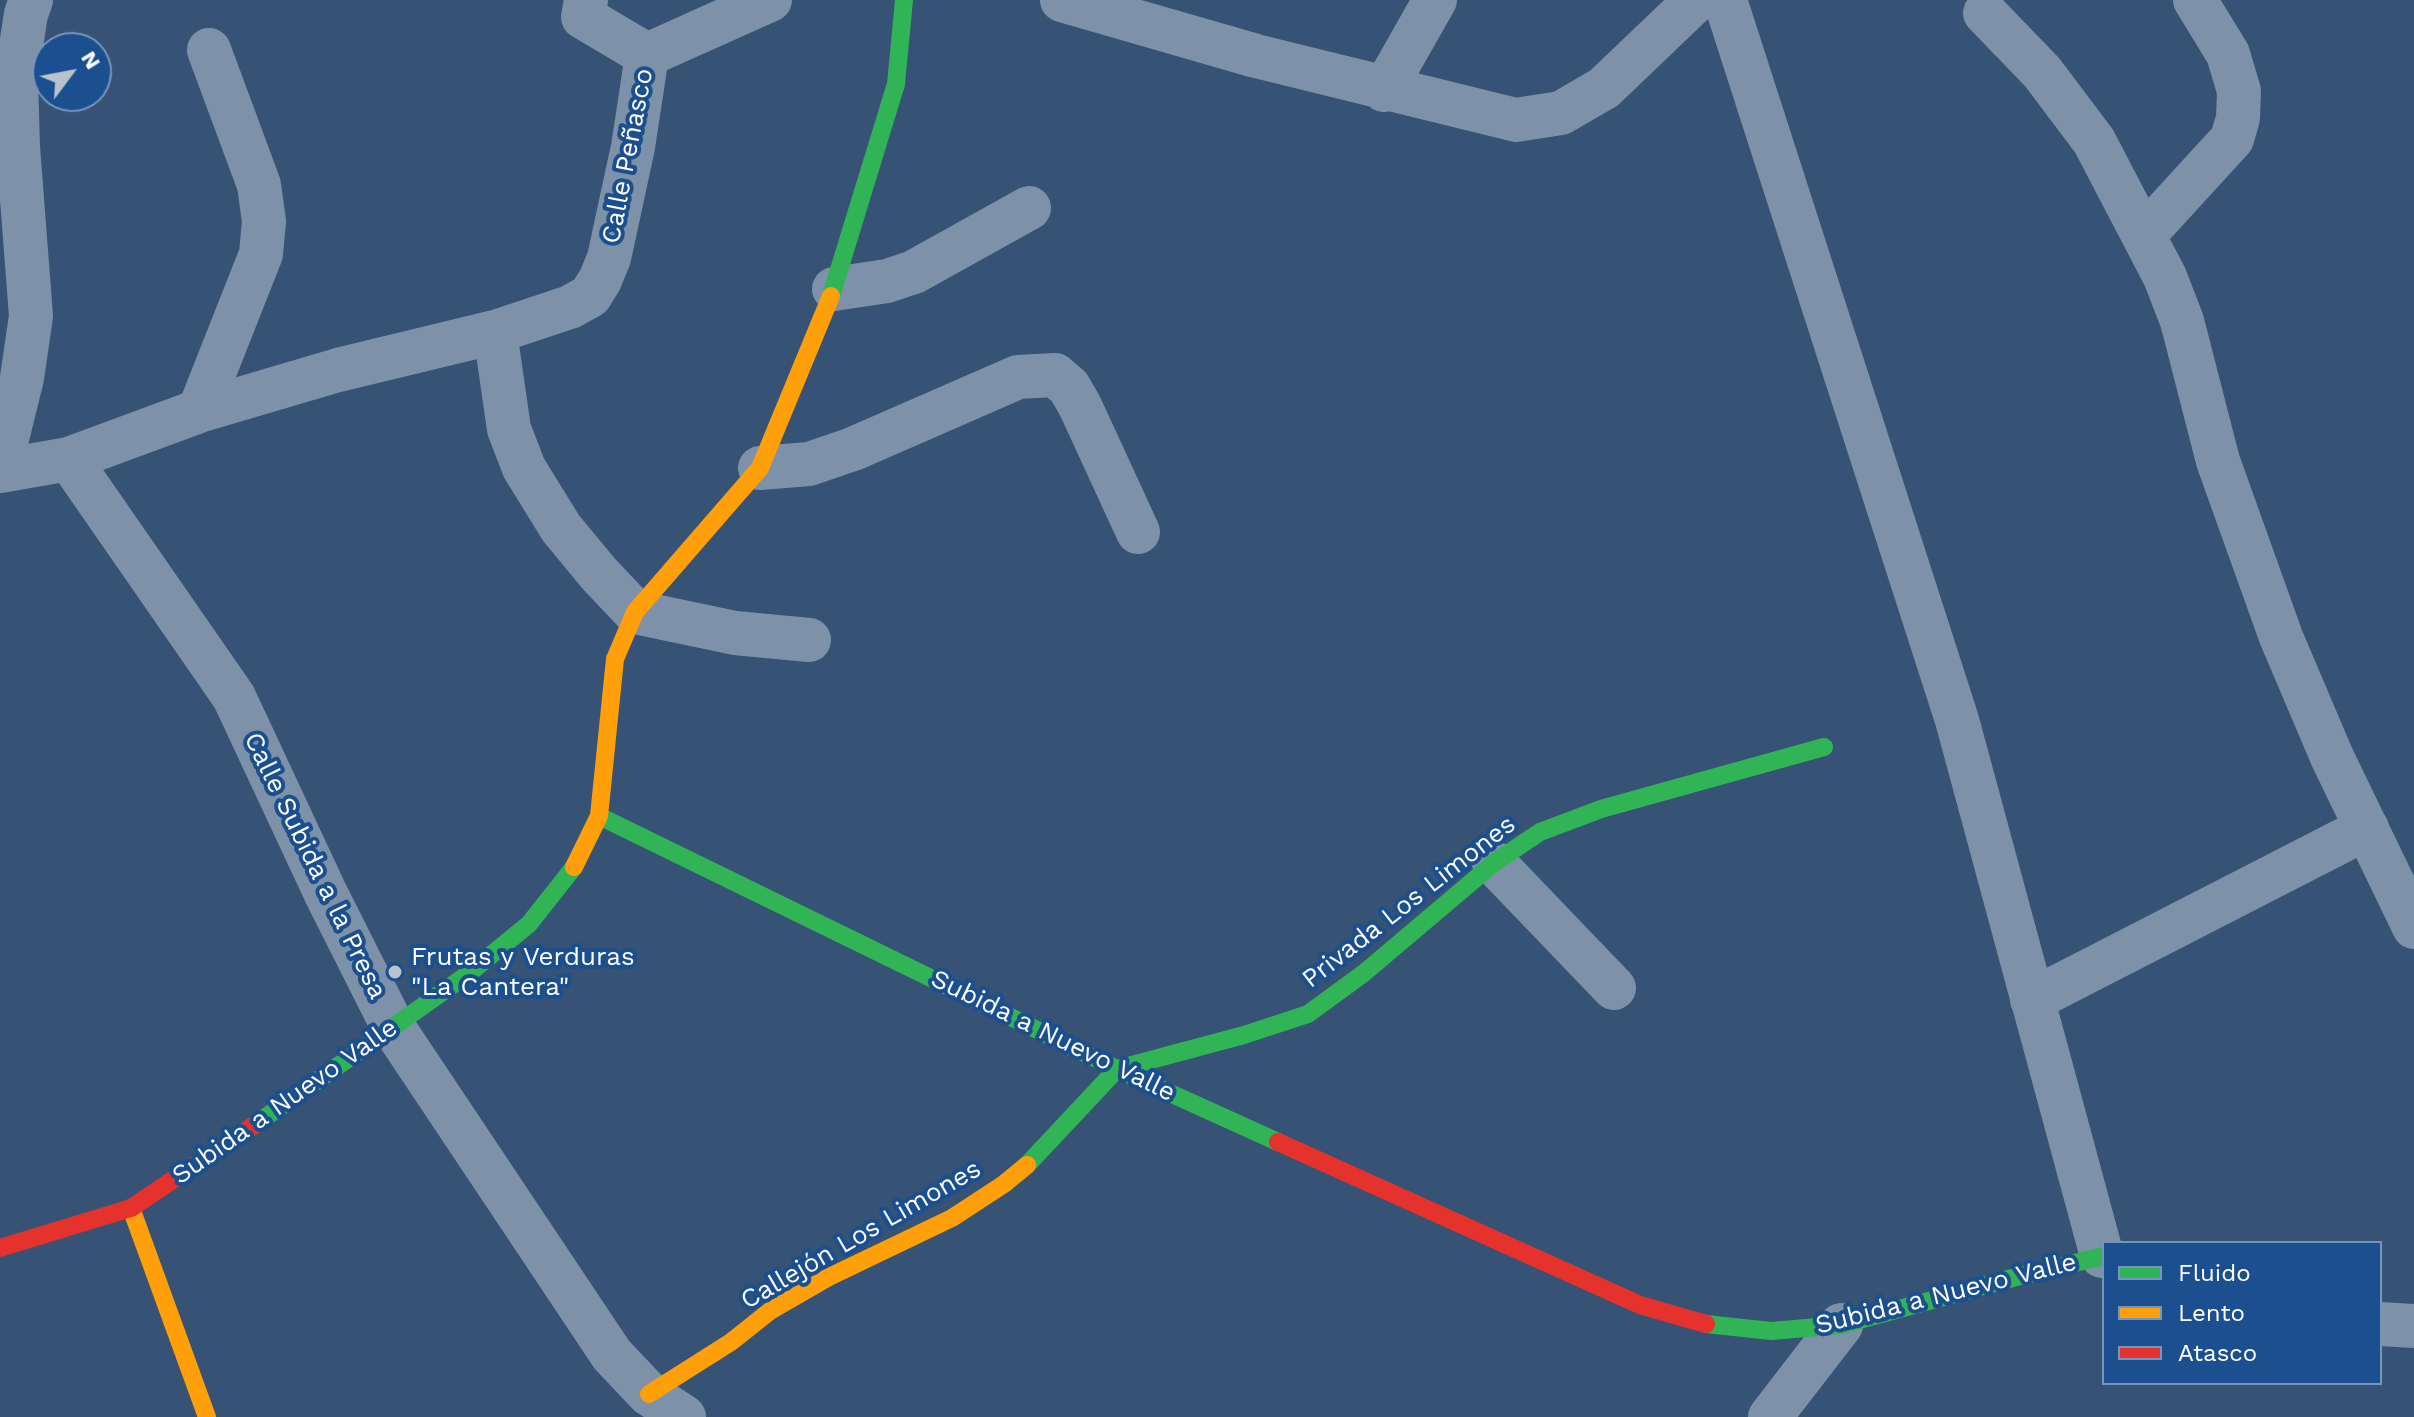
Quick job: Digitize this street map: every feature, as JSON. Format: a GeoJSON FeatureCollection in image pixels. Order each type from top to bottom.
{"type":"FeatureCollection","features":[{"type":"Feature","properties":{"kind":"street"},"geometry":{"type":"LineString","coordinates":[[31,0],[16,78],[18,147],[12,222],[31,316],[22,378],[0,469],[69,459],[199,411],[338,370],[495,332],[509,429],[524,468],[561,528],[635,612],[735,633],[809,640]]}},
{"type":"Feature","properties":{"kind":"street"},"geometry":{"type":"LineString","coordinates":[[647,55],[770,0]]}},
{"type":"Feature","properties":{"kind":"street"},"geometry":{"type":"LineString","coordinates":[[599,816],[615,659],[635,612],[760,468],[834,289],[896,84],[904,0]]}},
{"type":"Feature","properties":{"kind":"street"},"geometry":{"type":"LineString","coordinates":[[1062,0],[1384,90],[1516,120],[1561,113],[1604,88],[1696,0]]}},
{"type":"Feature","properties":{"kind":"street"},"geometry":{"type":"LineString","coordinates":[[1384,90],[1435,0]]}},
{"type":"Feature","properties":{"kind":"street"},"geometry":{"type":"LineString","coordinates":[[1725,0],[1957,720],[2102,1252]]}},
{"type":"Feature","properties":{"kind":"street"},"geometry":{"type":"LineString","coordinates":[[2144,235],[2232,139],[2238,118],[2239,91],[2228,54],[2195,0]]}},
{"type":"Feature","properties":{"kind":"street","name":"Calle Peñasco"},"geometry":{"type":"LineString","coordinates":[[495,332],[570,307],[590,296],[609,258],[633,147],[647,55],[575,6]]}},
{"type":"Feature","properties":{"kind":"street"},"geometry":{"type":"LineString","coordinates":[[1985,13],[2042,72],[2094,141],[2165,277],[2182,321],[2218,461],[2281,637],[2332,757],[2412,919]]}},
{"type":"Feature","properties":{"kind":"street"},"geometry":{"type":"LineString","coordinates":[[199,411],[261,254],[264,221],[259,185],[209,50]]}},
{"type":"Feature","properties":{"kind":"street"},"geometry":{"type":"LineString","coordinates":[[834,289],[887,281],[914,272],[1029,208]]}},
{"type":"Feature","properties":{"kind":"street"},"geometry":{"type":"LineString","coordinates":[[760,468],[809,464],[853,449],[1018,377],[1055,375],[1069,387],[1080,406],[1138,532]]}},
{"type":"Feature","properties":{"kind":"street","name":"Calle Subida a la Presa"},"geometry":{"type":"LineString","coordinates":[[69,459],[234,697],[326,894],[393,1027],[612,1355],[666,1405]]}},
{"type":"Feature","properties":{"kind":"street","name":"Privada Los Limones"},"geometry":{"type":"LineString","coordinates":[[1117,1069],[1244,1035],[1308,1014],[1364,973],[1494,863],[1540,832],[1601,809],[1824,747]]}},
{"type":"Feature","properties":{"kind":"street","name":"Subida a Nuevo Valle"},"geometry":{"type":"LineString","coordinates":[[0,1248],[131,1208],[468,974],[529,924],[571,874],[599,816],[1117,1069],[1640,1305],[1713,1326],[1771,1331],[1841,1325],[2102,1256]]}},
{"type":"Feature","properties":{"kind":"street"},"geometry":{"type":"LineString","coordinates":[[2032,1000],[2367,828]]}},
{"type":"Feature","properties":{"kind":"street"},"geometry":{"type":"LineString","coordinates":[[1494,863],[1614,988]]}},
{"type":"Feature","properties":{"kind":"street","name":"Callejón Los Limones"},"geometry":{"type":"LineString","coordinates":[[666,1405],[731,1342],[770,1311],[829,1277],[952,1218],[1004,1184],[1038,1156],[1117,1069]]}},
{"type":"Feature","properties":{"kind":"street"},"geometry":{"type":"LineString","coordinates":[[131,1208],[207,1417]]}},
{"type":"Feature","properties":{"kind":"street"},"geometry":{"type":"LineString","coordinates":[[2382,1324],[2414,1326]]}},
{"type":"Feature","properties":{"kind":"street"},"geometry":{"type":"LineString","coordinates":[[1770,1417],[1841,1325]]}},
{"type":"Feature","properties":{"kind":"traffic: fast"},"geometry":{"type":"LineString","coordinates":[[831,296],[896,84],[904,0]]}},
{"type":"Feature","properties":{"kind":"traffic: fast"},"geometry":{"type":"LineString","coordinates":[[1027,1165],[1117,1069],[1244,1035],[1308,1014],[1364,973],[1494,863],[1540,832],[1601,809],[1824,747]]}},
{"type":"Feature","properties":{"kind":"traffic: fast"},"geometry":{"type":"LineString","coordinates":[[599,816],[1117,1069],[1278,1142]]}},
{"type":"Feature","properties":{"kind":"traffic: fast"},"geometry":{"type":"LineString","coordinates":[[253,1126],[468,974],[529,924],[574,867]]}},
{"type":"Feature","properties":{"kind":"traffic: fast"},"geometry":{"type":"LineString","coordinates":[[1706,1324],[1771,1331],[1841,1325],[2102,1256]]}},
{"type":"Feature","properties":{"kind":"traffic: slow"},"geometry":{"type":"LineString","coordinates":[[574,867],[599,816],[615,659],[635,612],[760,468],[831,296]]}},
{"type":"Feature","properties":{"kind":"traffic: slow"},"geometry":{"type":"LineString","coordinates":[[649,1394],[731,1342],[770,1311],[829,1277],[952,1218],[1027,1165]]}},
{"type":"Feature","properties":{"kind":"traffic: slow"},"geometry":{"type":"LineString","coordinates":[[131,1208],[207,1417]]}},
{"type":"Feature","properties":{"kind":"traffic: jam"},"geometry":{"type":"LineString","coordinates":[[0,1248],[131,1208],[253,1126]]}},
{"type":"Feature","properties":{"kind":"traffic: jam"},"geometry":{"type":"LineString","coordinates":[[1278,1142],[1640,1305],[1706,1324]]}},
{"type":"Feature","properties":{"kind":"place","name":"Frutas y Verduras \"La Cantera\""},"geometry":{"type":"Point","coordinates":[395,972]}}]}
